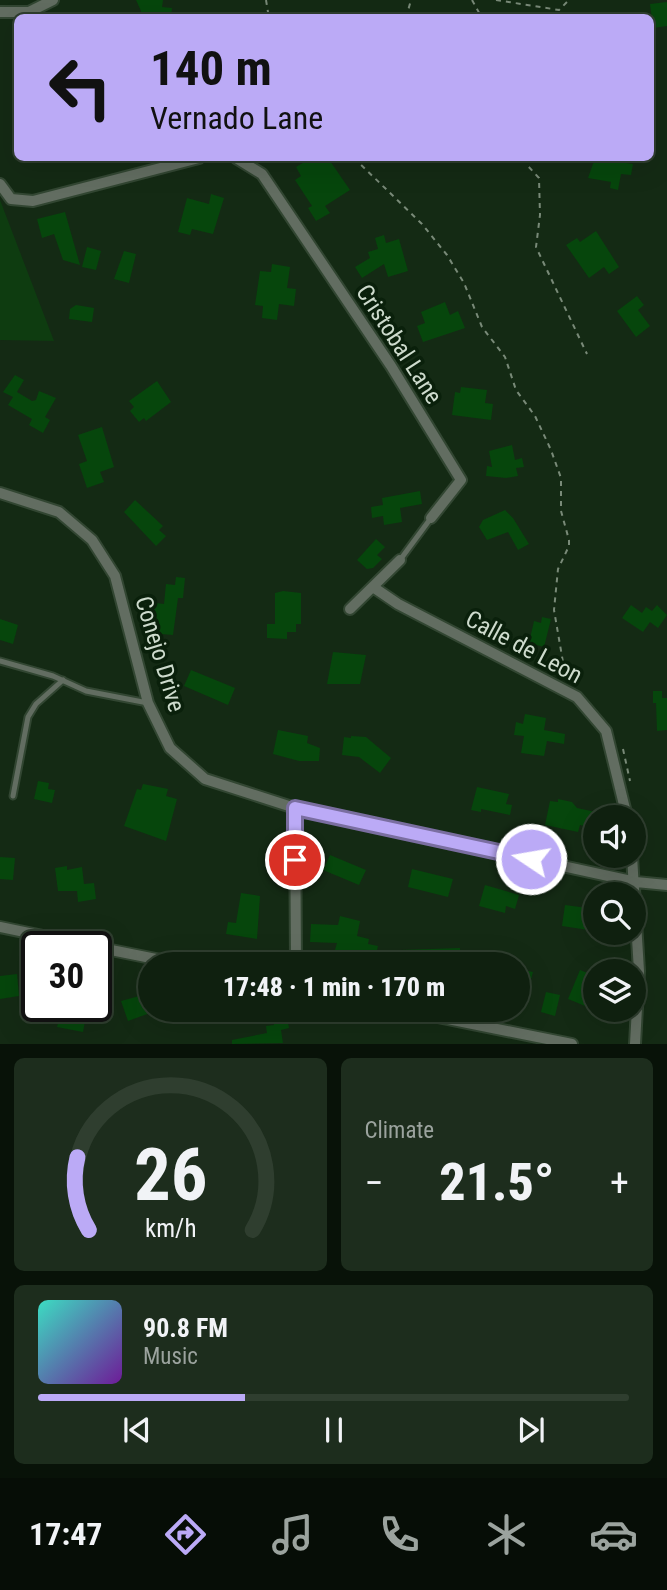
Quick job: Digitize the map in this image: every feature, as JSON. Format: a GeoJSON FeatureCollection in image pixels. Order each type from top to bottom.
{"type":"FeatureCollection","features":[{"type":"Feature","properties":{"kind":"street"},"geometry":{"type":"LineString","coordinates":[[0,12],[29,12],[53,0]]}},
{"type":"Feature","properties":{"kind":"street"},"geometry":{"type":"LineString","coordinates":[[0,187],[11,199],[33,201],[187,161]]}},
{"type":"Feature","properties":{"kind":"street","name":"Cristobal Lane"},"geometry":{"type":"LineString","coordinates":[[241,161],[262,174],[391,366],[461,480],[431,518]]}},
{"type":"Feature","properties":{"kind":"street","name":"Conejo Drive"},"geometry":{"type":"LineString","coordinates":[[0,493],[59,512],[92,540],[115,576],[148,703],[170,748],[205,779],[295,808],[636,882]]}},
{"type":"Feature","properties":{"kind":"street"},"geometry":{"type":"LineString","coordinates":[[350,609],[400,560]]}},
{"type":"Feature","properties":{"kind":"street","name":"Calle de Leon"},"geometry":{"type":"LineString","coordinates":[[373,587],[398,604],[577,697],[606,731],[626,805]]}},
{"type":"Feature","properties":{"kind":"street"},"geometry":{"type":"LineString","coordinates":[[295,808],[296,952]]}},
{"type":"Feature","properties":{"kind":"street"},"geometry":{"type":"LineString","coordinates":[[636,868],[636,882]]}},
{"type":"Feature","properties":{"kind":"street","name":"Conejo Drive"},"geometry":{"type":"LineString","coordinates":[[646,883],[667,885]]}},
{"type":"Feature","properties":{"kind":"street"},"geometry":{"type":"LineString","coordinates":[[0,927],[21,931]]}},
{"type":"Feature","properties":{"kind":"street"},"geometry":{"type":"LineString","coordinates":[[635,1044],[638,945]]}},
{"type":"Feature","properties":{"kind":"street"},"geometry":{"type":"LineString","coordinates":[[112,950],[138,955]]}},
{"type":"Feature","properties":{"kind":"street"},"geometry":{"type":"LineString","coordinates":[[463,1022],[572,1044]]}},
{"type":"Feature","properties":{"kind":"lane","name":"Cristobal Lane"},"geometry":{"type":"LineString","coordinates":[[400,560],[431,518]]}},
{"type":"Feature","properties":{"kind":"lane"},"geometry":{"type":"LineString","coordinates":[[0,661],[63,680],[86,691],[148,703]]}},
{"type":"Feature","properties":{"kind":"lane"},"geometry":{"type":"LineString","coordinates":[[13,796],[27,717],[36,704],[63,680]]}},
{"type":"Feature","properties":{"kind":"path"},"geometry":{"type":"LineString","coordinates":[[496,0],[559,10],[569,0]]}},
{"type":"Feature","properties":{"kind":"path"},"geometry":{"type":"LineString","coordinates":[[357,161],[422,224],[447,255],[464,283],[482,327],[506,357],[516,390],[535,416],[551,450],[561,478],[561,510],[569,540],[569,546],[558,569],[554,610],[564,668],[577,684]]}},
{"type":"Feature","properties":{"kind":"path"},"geometry":{"type":"LineString","coordinates":[[526,161],[539,178],[540,215],[536,247],[587,354]]}},
{"type":"Feature","properties":{"kind":"path"},"geometry":{"type":"LineString","coordinates":[[618,739],[628,762],[630,783]]}},
{"type":"Feature","properties":{"kind":"green space"},"geometry":{"type":"Polygon","coordinates":[[[0,200],[54,341],[0,340],[0,200]]]}},
{"type":"Feature","properties":{"kind":"building"},"geometry":{"type":"Polygon","coordinates":[[[136,0],[163,0],[162,7],[172,8],[171,14],[141,14],[136,0]]]}},
{"type":"Feature","properties":{"kind":"building"},"geometry":{"type":"Polygon","coordinates":[[[667,2],[667,26],[654,28],[654,14],[651,14],[650,4],[667,2]]]}},
{"type":"Feature","properties":{"kind":"building"},"geometry":{"type":"Polygon","coordinates":[[[306,161],[330,161],[350,190],[325,206],[330,213],[316,221],[308,208],[312,206],[295,180],[301,176],[296,167],[306,161]]]}},
{"type":"Feature","properties":{"kind":"building"},"geometry":{"type":"Polygon","coordinates":[[[594,161],[633,164],[631,175],[621,174],[618,190],[610,188],[611,182],[588,178],[594,161]]]}},
{"type":"Feature","properties":{"kind":"building"},"geometry":{"type":"Polygon","coordinates":[[[211,194],[224,198],[213,234],[192,229],[190,235],[178,232],[187,198],[209,204],[211,194]]]}},
{"type":"Feature","properties":{"kind":"building"},"geometry":{"type":"Polygon","coordinates":[[[65,212],[80,265],[63,260],[54,234],[42,238],[37,219],[65,212]]]}},
{"type":"Feature","properties":{"kind":"building"},"geometry":{"type":"Polygon","coordinates":[[[596,231],[619,267],[609,274],[604,267],[589,278],[566,245],[577,238],[580,242],[596,231]]]}},
{"type":"Feature","properties":{"kind":"building"},"geometry":{"type":"Polygon","coordinates":[[[384,235],[386,243],[399,239],[408,271],[388,277],[384,264],[362,278],[355,267],[370,258],[368,252],[378,249],[375,238],[384,235]]]}},
{"type":"Feature","properties":{"kind":"building"},"geometry":{"type":"Polygon","coordinates":[[[87,247],[101,251],[96,270],[82,267],[87,247]]]}},
{"type":"Feature","properties":{"kind":"building"},"geometry":{"type":"Polygon","coordinates":[[[124,251],[136,254],[129,283],[114,279],[124,251]]]}},
{"type":"Feature","properties":{"kind":"building"},"geometry":{"type":"Polygon","coordinates":[[[272,264],[290,267],[287,288],[296,289],[294,306],[279,304],[277,320],[262,318],[263,306],[255,305],[260,271],[271,272],[272,264]]]}},
{"type":"Feature","properties":{"kind":"building"},"geometry":{"type":"Polygon","coordinates":[[[637,296],[644,305],[638,310],[650,326],[636,337],[617,311],[637,296]]]}},
{"type":"Feature","properties":{"kind":"building"},"geometry":{"type":"Polygon","coordinates":[[[445,302],[450,315],[458,311],[465,328],[423,342],[417,326],[425,323],[421,312],[445,302]]]}},
{"type":"Feature","properties":{"kind":"building"},"geometry":{"type":"Polygon","coordinates":[[[76,305],[94,308],[92,322],[69,319],[70,309],[76,305]]]}},
{"type":"Feature","properties":{"kind":"building"},"geometry":{"type":"Polygon","coordinates":[[[15,375],[24,380],[17,392],[32,401],[36,400],[39,391],[56,398],[45,417],[50,420],[43,433],[29,425],[32,419],[8,405],[13,397],[3,392],[15,375]]]}},
{"type":"Feature","properties":{"kind":"building"},"geometry":{"type":"Polygon","coordinates":[[[157,381],[171,402],[146,421],[144,418],[139,422],[130,411],[134,407],[129,401],[157,381]]]}},
{"type":"Feature","properties":{"kind":"building"},"geometry":{"type":"Polygon","coordinates":[[[461,387],[487,390],[485,403],[493,404],[491,420],[452,415],[455,392],[460,393],[461,387]]]}},
{"type":"Feature","properties":{"kind":"building"},"geometry":{"type":"Polygon","coordinates":[[[102,427],[114,467],[100,472],[104,482],[87,488],[79,464],[87,461],[78,435],[102,427]]]}},
{"type":"Feature","properties":{"kind":"building"},"geometry":{"type":"Polygon","coordinates":[[[512,445],[515,460],[522,458],[524,467],[516,468],[518,476],[486,476],[487,466],[492,467],[489,451],[512,445]]]}},
{"type":"Feature","properties":{"kind":"building"},"geometry":{"type":"Polygon","coordinates":[[[420,491],[422,504],[400,508],[402,522],[384,525],[383,516],[372,518],[371,507],[383,505],[382,498],[420,491]]]}},
{"type":"Feature","properties":{"kind":"building"},"geometry":{"type":"Polygon","coordinates":[[[135,500],[163,526],[159,530],[166,536],[156,546],[124,512],[135,500]]]}},
{"type":"Feature","properties":{"kind":"building"},"geometry":{"type":"Polygon","coordinates":[[[505,510],[529,544],[518,550],[508,532],[487,540],[479,527],[483,520],[505,510]]]}},
{"type":"Feature","properties":{"kind":"building"},"geometry":{"type":"Polygon","coordinates":[[[376,539],[385,547],[377,555],[382,559],[373,568],[367,569],[357,560],[376,539]]]}},
{"type":"Feature","properties":{"kind":"building"},"geometry":{"type":"Polygon","coordinates":[[[176,577],[185,578],[183,598],[178,598],[173,635],[149,633],[151,615],[147,614],[148,602],[164,604],[166,584],[175,585],[176,577]]]}},
{"type":"Feature","properties":{"kind":"building"},"geometry":{"type":"Polygon","coordinates":[[[275,593],[301,593],[301,624],[296,624],[296,632],[287,632],[287,639],[267,638],[267,624],[275,624],[275,593]]]}},
{"type":"Feature","properties":{"kind":"building"},"geometry":{"type":"Polygon","coordinates":[[[631,605],[642,613],[646,607],[652,611],[657,605],[667,615],[658,628],[650,622],[643,632],[622,618],[631,605]]]}},
{"type":"Feature","properties":{"kind":"building"},"geometry":{"type":"Polygon","coordinates":[[[542,617],[551,619],[544,647],[529,643],[534,621],[541,623],[542,617]]]}},
{"type":"Feature","properties":{"kind":"building"},"geometry":{"type":"Polygon","coordinates":[[[0,619],[18,625],[13,644],[0,640],[0,619]]]}},
{"type":"Feature","properties":{"kind":"building"},"geometry":{"type":"Polygon","coordinates":[[[333,652],[366,655],[360,684],[327,684],[333,652]]]}},
{"type":"Feature","properties":{"kind":"building"},"geometry":{"type":"Polygon","coordinates":[[[191,670],[235,688],[228,705],[184,686],[191,670]]]}},
{"type":"Feature","properties":{"kind":"building"},"geometry":{"type":"Polygon","coordinates":[[[653,691],[662,691],[662,698],[667,698],[667,730],[657,731],[653,691]]]}},
{"type":"Feature","properties":{"kind":"building"},"geometry":{"type":"Polygon","coordinates":[[[525,714],[546,718],[544,730],[565,734],[564,744],[547,741],[544,756],[521,753],[524,736],[514,735],[516,722],[523,724],[525,714]]]}},
{"type":"Feature","properties":{"kind":"building"},"geometry":{"type":"Polygon","coordinates":[[[278,730],[308,736],[307,743],[320,748],[319,761],[299,761],[273,754],[278,730]]]}},
{"type":"Feature","properties":{"kind":"building"},"geometry":{"type":"Polygon","coordinates":[[[344,737],[366,737],[391,758],[380,773],[359,757],[342,755],[344,737]]]}},
{"type":"Feature","properties":{"kind":"building"},"geometry":{"type":"Polygon","coordinates":[[[38,781],[49,783],[48,789],[55,790],[52,803],[34,799],[38,781]]]}},
{"type":"Feature","properties":{"kind":"building"},"geometry":{"type":"Polygon","coordinates":[[[143,784],[168,789],[166,796],[177,799],[166,841],[124,826],[137,789],[141,790],[143,784]]]}},
{"type":"Feature","properties":{"kind":"building"},"geometry":{"type":"Polygon","coordinates":[[[477,787],[509,794],[506,804],[512,805],[510,815],[481,809],[481,812],[471,810],[477,787]]]}},
{"type":"Feature","properties":{"kind":"building"},"geometry":{"type":"Polygon","coordinates":[[[558,799],[572,802],[577,808],[583,809],[583,826],[580,825],[578,832],[545,825],[550,801],[558,802],[558,799]]]}},
{"type":"Feature","properties":{"kind":"building"},"geometry":{"type":"Polygon","coordinates":[[[330,855],[366,870],[359,885],[323,870],[330,855]]]}},
{"type":"Feature","properties":{"kind":"building"},"geometry":{"type":"Polygon","coordinates":[[[0,857],[15,858],[13,880],[0,879],[0,857]]]}},
{"type":"Feature","properties":{"kind":"building"},"geometry":{"type":"Polygon","coordinates":[[[67,866],[67,870],[82,867],[84,884],[94,883],[96,899],[78,902],[77,891],[58,891],[55,868],[67,866]]]}},
{"type":"Feature","properties":{"kind":"building"},"geometry":{"type":"Polygon","coordinates":[[[412,869],[453,879],[448,897],[408,887],[412,869]]]}},
{"type":"Feature","properties":{"kind":"building"},"geometry":{"type":"Polygon","coordinates":[[[485,885],[519,895],[515,909],[506,906],[505,913],[479,906],[485,885]]]}},
{"type":"Feature","properties":{"kind":"building"},"geometry":{"type":"Polygon","coordinates":[[[241,893],[260,896],[257,939],[226,934],[228,922],[236,923],[241,893]]]}},
{"type":"Feature","properties":{"kind":"building"},"geometry":{"type":"Polygon","coordinates":[[[565,905],[583,907],[583,929],[562,926],[565,905]]]}},
{"type":"Feature","properties":{"kind":"building"},"geometry":{"type":"Polygon","coordinates":[[[340,916],[360,921],[357,936],[369,939],[368,944],[378,946],[377,952],[344,952],[335,950],[337,943],[310,942],[311,924],[338,925],[340,916]]]}},
{"type":"Feature","properties":{"kind":"building"},"geometry":{"type":"Polygon","coordinates":[[[460,948],[460,952],[401,952],[460,948]]]}},
{"type":"Feature","properties":{"kind":"building"},"geometry":{"type":"Polygon","coordinates":[[[580,970],[583,971],[583,1005],[568,999],[580,970]]]}},
{"type":"Feature","properties":{"kind":"building"},"geometry":{"type":"Polygon","coordinates":[[[17,974],[19,996],[0,999],[0,976],[17,974]]]}},
{"type":"Feature","properties":{"kind":"building"},"geometry":{"type":"Polygon","coordinates":[[[546,992],[560,995],[555,1016],[541,1012],[546,992]]]}},
{"type":"Feature","properties":{"kind":"building"},"geometry":{"type":"Polygon","coordinates":[[[138,996],[138,1017],[128,1021],[121,1001],[138,996]]]}},
{"type":"Feature","properties":{"kind":"building"},"geometry":{"type":"Polygon","coordinates":[[[58,1022],[85,1022],[83,1032],[57,1027],[58,1022]]]}},
{"type":"Feature","properties":{"kind":"building"},"geometry":{"type":"Polygon","coordinates":[[[273,1022],[288,1022],[289,1028],[281,1030],[283,1043],[232,1044],[232,1040],[267,1033],[266,1026],[274,1025],[273,1022]]]}},
{"type":"Feature","properties":{"kind":"route"},"geometry":{"type":"LineString","coordinates":[[295,860],[295,808],[531,859]]}}]}
